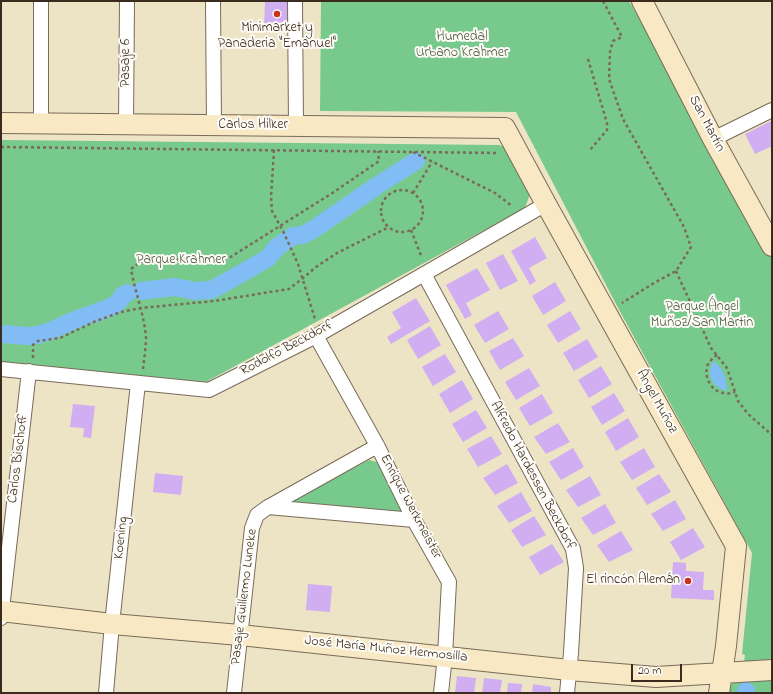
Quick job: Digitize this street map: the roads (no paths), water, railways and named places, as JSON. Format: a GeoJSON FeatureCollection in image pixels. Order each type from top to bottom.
{"type":"FeatureCollection","features":[{"type":"Feature","properties":{"kind":"street"},"geometry":{"type":"LineString","coordinates":[[41,1],[41,124]]}},
{"type":"Feature","properties":{"kind":"street","name":"Pasaje 6"},"geometry":{"type":"LineString","coordinates":[[126,124],[127,1]]}},
{"type":"Feature","properties":{"kind":"street"},"geometry":{"type":"LineString","coordinates":[[213,1],[214,126]]}},
{"type":"Feature","properties":{"kind":"street"},"geometry":{"type":"LineString","coordinates":[[295,1],[296,126]]}},
{"type":"Feature","properties":{"kind":"street","name":"San Martín"},"geometry":{"type":"LineString","coordinates":[[642,1],[713,138],[772,246]]}},
{"type":"Feature","properties":{"kind":"street"},"geometry":{"type":"LineString","coordinates":[[713,138],[772,110]]}},
{"type":"Feature","properties":{"kind":"street","name":"Carlos Hilker"},"geometry":{"type":"LineString","coordinates":[[1,123],[505,128]]}},
{"type":"Feature","properties":{"kind":"street","name":"Ángel Muñoz"},"geometry":{"type":"LineString","coordinates":[[505,128],[736,546],[719,693]]}},
{"type":"Feature","properties":{"kind":"street","name":"Rodolfo Beckdorf"},"geometry":{"type":"LineString","coordinates":[[1,369],[31,366],[140,377],[209,390],[316,336],[546,204]]}},
{"type":"Feature","properties":{"kind":"street","name":"Alfredo Hardessen Beckdorf"},"geometry":{"type":"LineString","coordinates":[[424,274],[573,549],[576,568],[567,693]]}},
{"type":"Feature","properties":{"kind":"street","name":"Enrique Werkmeister"},"geometry":{"type":"LineString","coordinates":[[316,336],[378,447],[414,520],[449,582],[445,656],[441,693]]}},
{"type":"Feature","properties":{"kind":"street","name":"Carlos Bischoff"},"geometry":{"type":"LineString","coordinates":[[1,614],[31,366]]}},
{"type":"Feature","properties":{"kind":"street","name":"Koening"},"geometry":{"type":"LineString","coordinates":[[106,693],[112,624],[140,377]]}},
{"type":"Feature","properties":{"kind":"street","name":"Pasaje Guillermo Luneke"},"geometry":{"type":"LineString","coordinates":[[234,693],[252,528],[257,515],[268,507],[378,447]]}},
{"type":"Feature","properties":{"kind":"street"},"geometry":{"type":"LineString","coordinates":[[268,507],[414,520]]}},
{"type":"Feature","properties":{"kind":"street","name":"José María Muñoz Hermosilla"},"geometry":{"type":"LineString","coordinates":[[1,614],[240,635],[569,670],[656,677],[772,670]]}},
{"type":"Feature","properties":{"kind":"water"},"geometry":{"type":"Polygon","coordinates":[[[713,361],[724,374],[727,391],[714,384],[710,376],[713,361]]]}},
{"type":"Feature","properties":{"kind":"waterway"},"geometry":{"type":"LineString","coordinates":[[141,291],[175,287],[195,291],[211,290],[268,258],[277,247],[293,236],[303,235],[314,229],[416,161]]}},
{"type":"Feature","properties":{"kind":"waterway"},"geometry":{"type":"LineString","coordinates":[[1,334],[29,336],[43,334],[80,318],[104,310],[115,304],[127,293]]}},
{"type":"Feature","properties":{"kind":"place","name":"Minimarket y Panaderia \"Emanuel\""},"geometry":{"type":"Point","coordinates":[277,14]}},
{"type":"Feature","properties":{"kind":"place","name":"El rincón Alemán"},"geometry":{"type":"Point","coordinates":[688,581]}},
{"type":"Feature","properties":{"kind":"park label","name":"Humedal Urbano Krahmer"},"geometry":{"type":"Point","coordinates":[462,46]}},
{"type":"Feature","properties":{"kind":"park label","name":"Parque Krahmer"},"geometry":{"type":"Point","coordinates":[181,261]}},
{"type":"Feature","properties":{"kind":"park label","name":"Parque Ángel Muñoz/San Martin"},"geometry":{"type":"Point","coordinates":[702,316]}}]}
